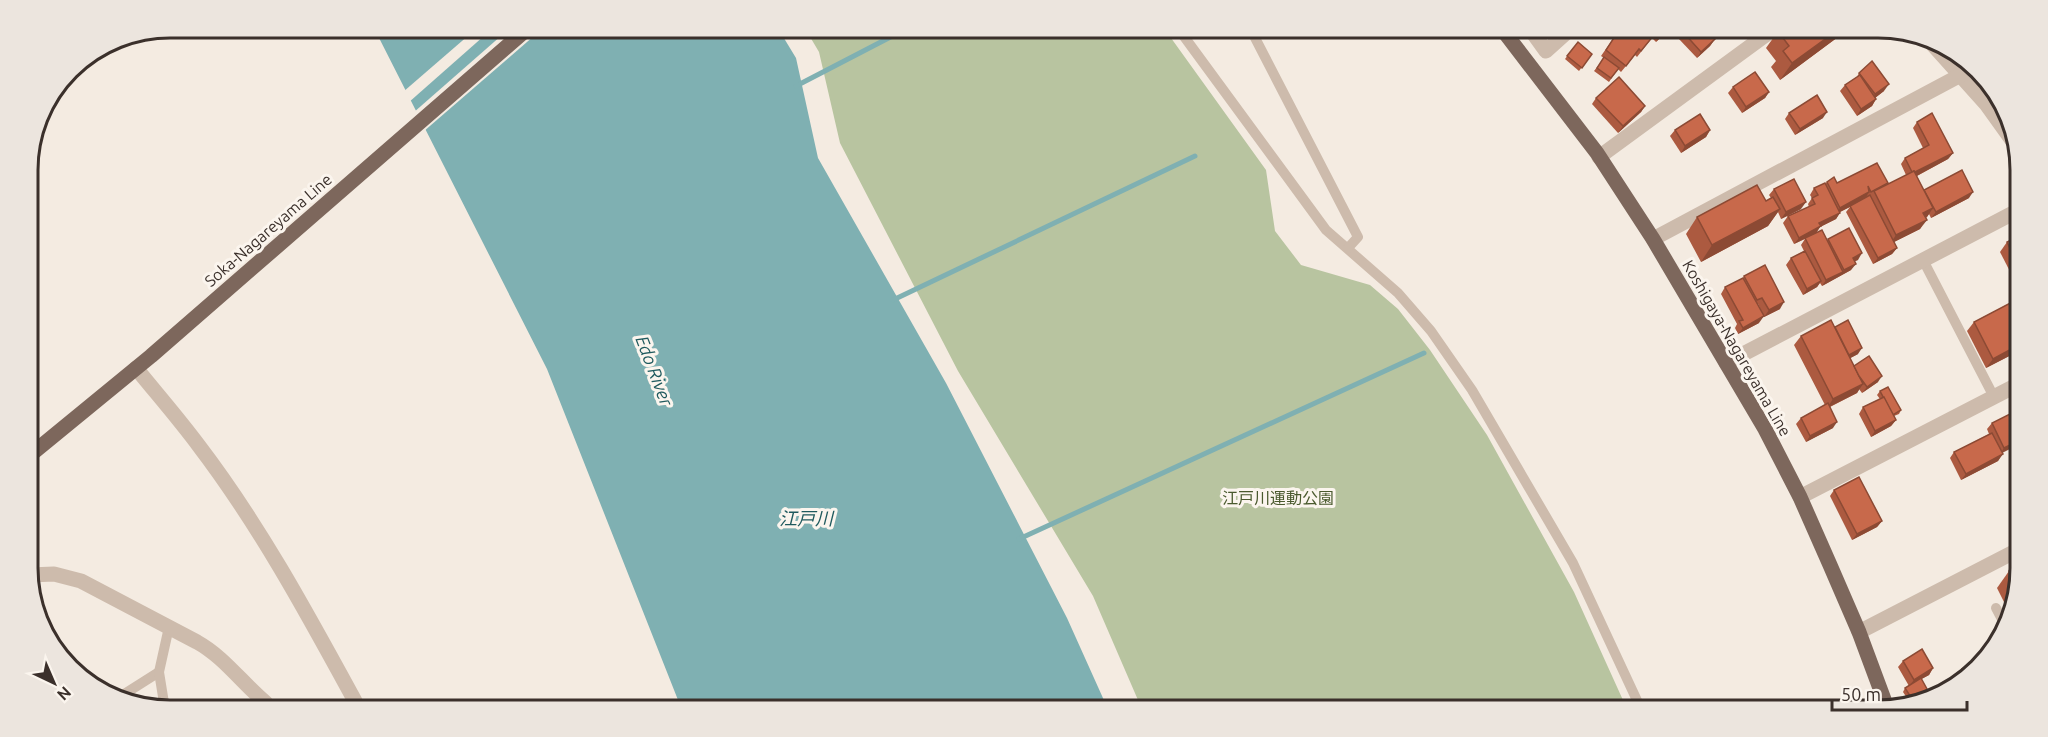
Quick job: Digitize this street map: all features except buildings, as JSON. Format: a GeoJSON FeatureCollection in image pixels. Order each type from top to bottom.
{"type":"FeatureCollection","features":[{"type":"Feature","properties":{"kind":"main road","name":"Soka-Nagareyama Line"},"geometry":{"type":"LineString","coordinates":[[38,449],[151,356],[516,38]]}},
{"type":"Feature","properties":{"kind":"main road","name":"Koshigaya-Nagareyama Line"},"geometry":{"type":"LineString","coordinates":[[1509,38],[1599,157],[1653,238],[1765,429],[1800,497],[1859,632],[1884,699]]}},
{"type":"Feature","properties":{"kind":"street"},"geometry":{"type":"LineString","coordinates":[[1537,38],[1546,51],[1560,38]]}},
{"type":"Feature","properties":{"kind":"street"},"geometry":{"type":"LineString","coordinates":[[1599,157],[1762,38]]}},
{"type":"Feature","properties":{"kind":"street"},"geometry":{"type":"LineString","coordinates":[[1653,238],[1967,72]]}},
{"type":"Feature","properties":{"kind":"street"},"geometry":{"type":"LineString","coordinates":[[1970,75],[1986,104],[2003,128]]}},
{"type":"Feature","properties":{"kind":"street"},"geometry":{"type":"LineString","coordinates":[[1726,363],[2010,215]]}},
{"type":"Feature","properties":{"kind":"street"},"geometry":{"type":"LineString","coordinates":[[136,368],[200,447],[252,523],[354,700]]}},
{"type":"Feature","properties":{"kind":"street"},"geometry":{"type":"LineString","coordinates":[[1800,497],[2010,389]]}},
{"type":"Feature","properties":{"kind":"street"},"geometry":{"type":"LineString","coordinates":[[1859,632],[2010,554]]}},
{"type":"Feature","properties":{"kind":"street"},"geometry":{"type":"LineString","coordinates":[[38,575],[54,574],[81,581],[213,651],[246,687],[262,700]]}},
{"type":"Feature","properties":{"kind":"lane"},"geometry":{"type":"LineString","coordinates":[[1185,38],[1326,230],[1377,272],[1415,311],[1472,390],[1573,563],[1636,699]]}},
{"type":"Feature","properties":{"kind":"lane"},"geometry":{"type":"LineString","coordinates":[[1255,38],[1358,237],[1348,249]]}},
{"type":"Feature","properties":{"kind":"lane"},"geometry":{"type":"LineString","coordinates":[[1923,260],[1994,397]]}},
{"type":"Feature","properties":{"kind":"lane"},"geometry":{"type":"LineString","coordinates":[[1996,608],[2001,617]]}},
{"type":"Feature","properties":{"kind":"lane"},"geometry":{"type":"LineString","coordinates":[[163,699],[159,672],[169,627]]}},
{"type":"Feature","properties":{"kind":"lane"},"geometry":{"type":"LineString","coordinates":[[128,692],[159,672]]}},
{"type":"Feature","properties":{"kind":"green space","name":"江戸川運動公園"},"geometry":{"type":"Polygon","coordinates":[[[811,38],[1171,38],[1266,170],[1275,231],[1301,265],[1370,285],[1398,309],[1430,350],[1487,435],[1574,592],[1623,699],[1138,699],[1093,596],[958,371],[840,143],[819,52],[811,38]]]}},
{"type":"Feature","properties":{"kind":"water","name":"江戸川"},"geometry":{"type":"Polygon","coordinates":[[[379,38],[784,38],[796,58],[818,158],[946,383],[1067,618],[1104,699],[678,700],[547,369],[379,38]]]}},
{"type":"Feature","properties":{"kind":"pier"},"geometry":{"type":"Polygon","coordinates":[[[465,38],[482,38],[408,103],[403,92],[465,38]]]}},
{"type":"Feature","properties":{"kind":"pier"},"geometry":{"type":"Polygon","coordinates":[[[499,38],[532,38],[423,132],[413,113],[499,38]]]}},
{"type":"Feature","properties":{"kind":"waterway"},"geometry":{"type":"LineString","coordinates":[[796,86],[889,38]]}},
{"type":"Feature","properties":{"kind":"waterway"},"geometry":{"type":"LineString","coordinates":[[893,300],[1195,156]]}},
{"type":"Feature","properties":{"kind":"waterway"},"geometry":{"type":"LineString","coordinates":[[1019,539],[1424,353]]}},
{"type":"Feature","properties":{"kind":"water label","name":"Edo River"},"geometry":{"type":"Point","coordinates":[654,371]}}]}
